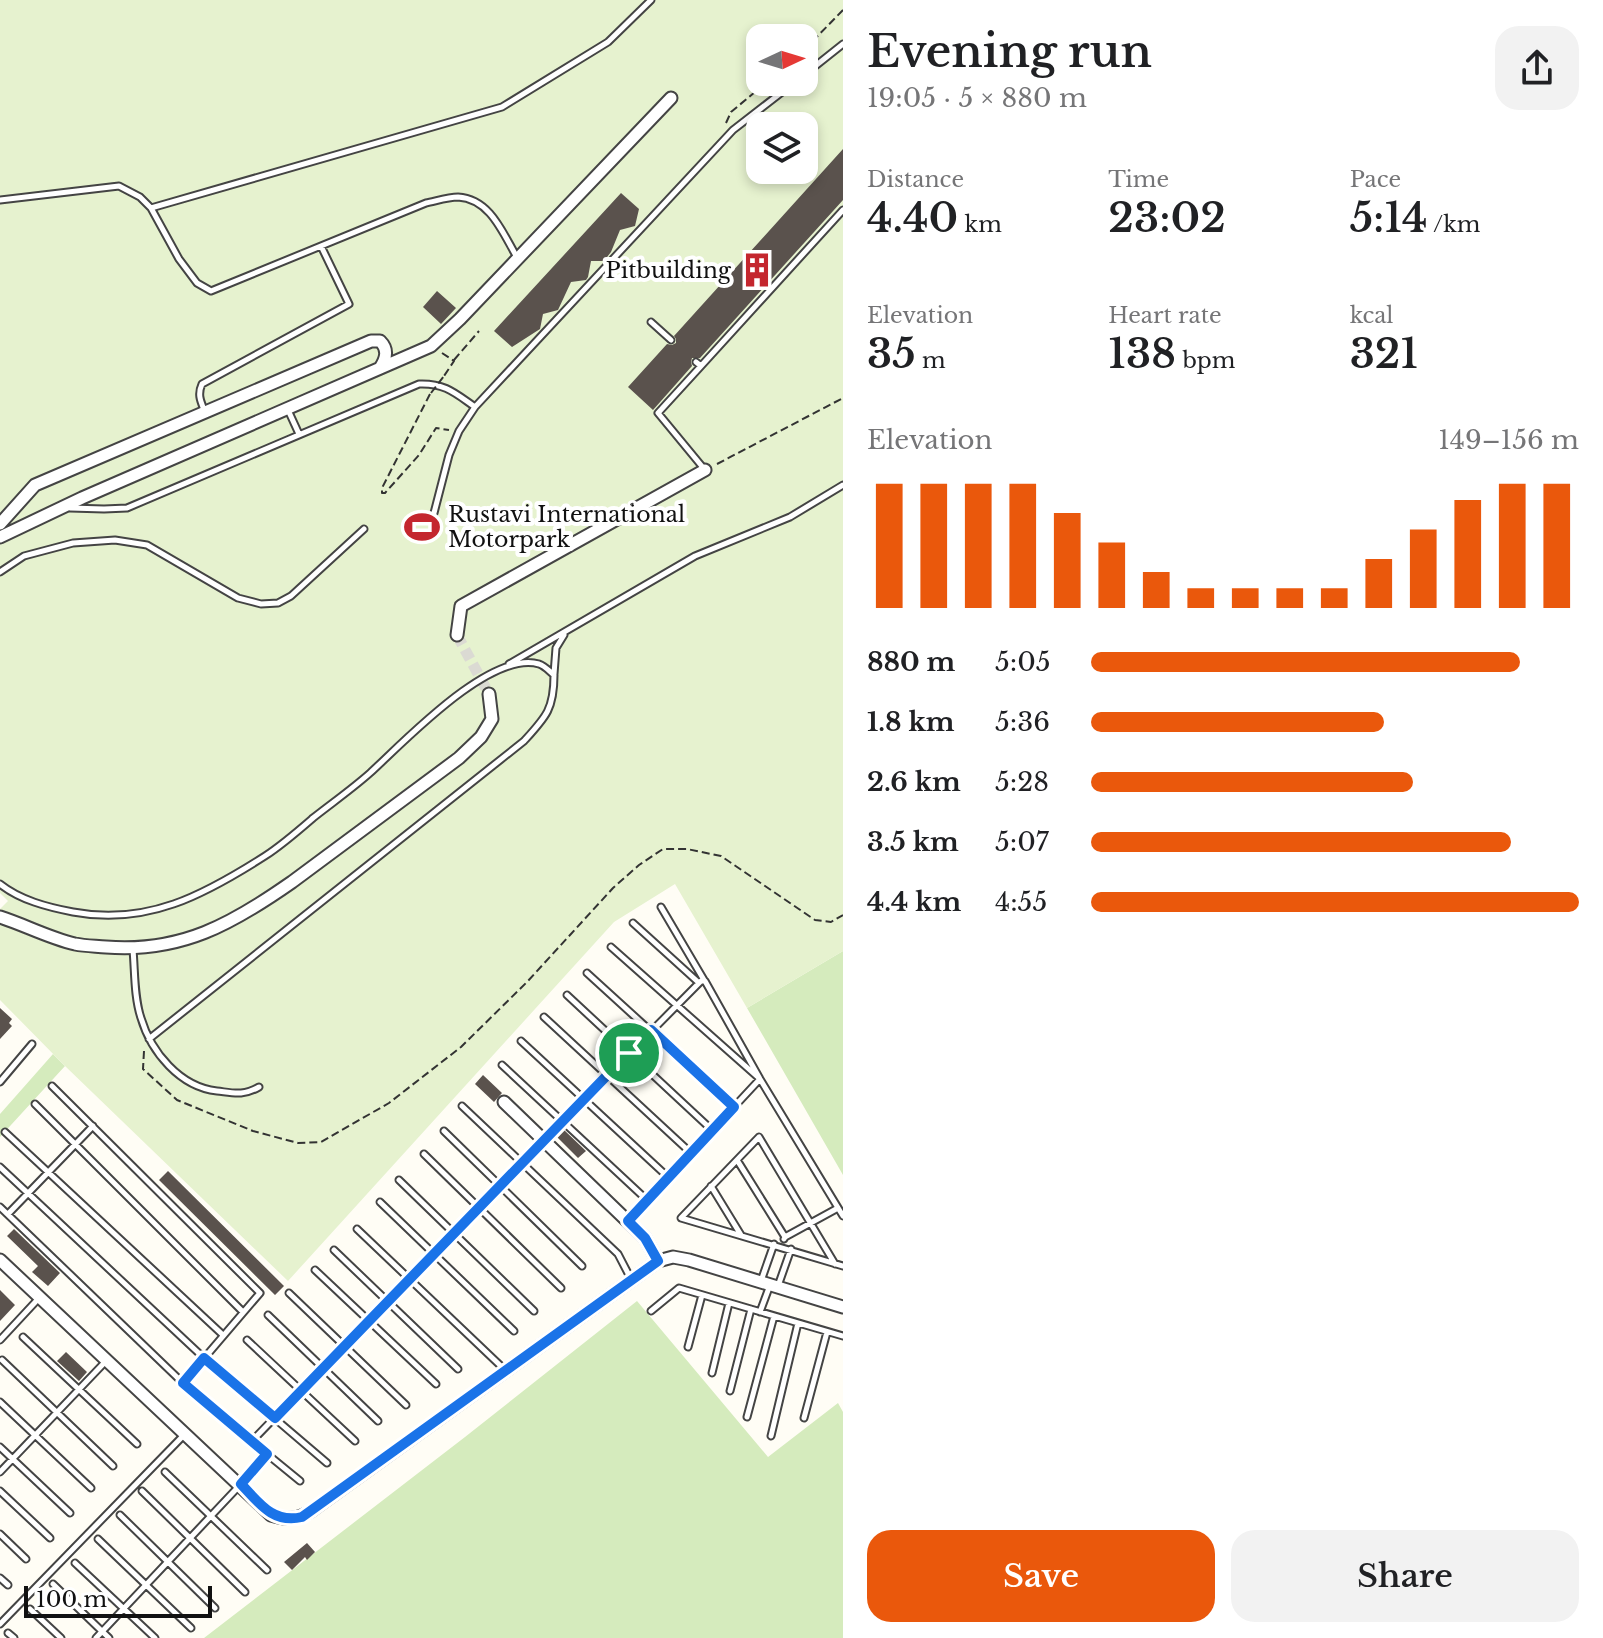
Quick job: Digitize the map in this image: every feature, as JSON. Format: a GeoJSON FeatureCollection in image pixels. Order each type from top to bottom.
{"type":"FeatureCollection","features":[{"type":"Feature","properties":{"kind":"street"},"geometry":{"type":"LineString","coordinates":[[0,537],[431,346],[671,98]]}},
{"type":"Feature","properties":{"kind":"street"},"geometry":{"type":"LineString","coordinates":[[0,524],[35,485],[371,341],[380,341],[385,346],[386,355],[380,368]]}},
{"type":"Feature","properties":{"kind":"street"},"geometry":{"type":"LineString","coordinates":[[457,635],[461,606],[705,470]]}},
{"type":"Feature","properties":{"kind":"street"},"geometry":{"type":"LineString","coordinates":[[0,917],[75,944],[133,949],[164,946],[189,939],[229,922],[292,882],[459,758],[481,737],[492,719],[489,694]]}},
{"type":"Feature","properties":{"kind":"street"},"geometry":{"type":"LineString","coordinates":[[0,909],[23,925]]}},
{"type":"Feature","properties":{"kind":"street"},"geometry":{"type":"LineString","coordinates":[[504,1102],[645,1238],[658,1261]]}},
{"type":"Feature","properties":{"kind":"street"},"geometry":{"type":"LineString","coordinates":[[0,1260],[271,1515],[292,1519],[302,1517],[658,1261],[673,1257],[689,1260],[843,1307]]}},
{"type":"Feature","properties":{"kind":"lane"},"geometry":{"type":"LineString","coordinates":[[151,208],[502,107],[608,42],[651,0]]}},
{"type":"Feature","properties":{"kind":"lane"},"geometry":{"type":"LineString","coordinates":[[818,64],[843,44]]}},
{"type":"Feature","properties":{"kind":"lane"},"geometry":{"type":"LineString","coordinates":[[434,513],[449,455],[459,431],[475,407],[733,130],[777,96]]}},
{"type":"Feature","properties":{"kind":"lane"},"geometry":{"type":"LineString","coordinates":[[0,200],[119,186],[140,197],[151,208],[179,259],[197,283],[211,291],[426,203],[455,197],[475,200],[493,216],[518,259]]}},
{"type":"Feature","properties":{"kind":"lane"},"geometry":{"type":"LineString","coordinates":[[705,470],[658,413],[698,364],[843,210]]}},
{"type":"Feature","properties":{"kind":"lane"},"geometry":{"type":"LineString","coordinates":[[205,412],[199,398],[202,384],[349,304],[321,246]]}},
{"type":"Feature","properties":{"kind":"lane"},"geometry":{"type":"LineString","coordinates":[[651,322],[671,340]]}},
{"type":"Feature","properties":{"kind":"lane"},"geometry":{"type":"LineString","coordinates":[[58,509],[127,508],[419,384],[434,383],[447,387],[475,407]]}},
{"type":"Feature","properties":{"kind":"lane"},"geometry":{"type":"LineString","coordinates":[[288,409],[300,434]]}},
{"type":"Feature","properties":{"kind":"lane"},"geometry":{"type":"LineString","coordinates":[[0,884],[11,893],[51,908],[95,916],[141,914],[207,890],[268,854],[369,774],[413,731],[455,697],[695,556],[790,517],[843,485]]}},
{"type":"Feature","properties":{"kind":"lane"},"geometry":{"type":"LineString","coordinates":[[0,572],[24,556],[48,549],[73,543],[115,540],[147,545],[238,598],[261,604],[278,603],[291,596],[364,529]]}},
{"type":"Feature","properties":{"kind":"lane"},"geometry":{"type":"LineString","coordinates":[[149,1039],[524,741],[545,717],[554,694],[556,648],[567,631]]}},
{"type":"Feature","properties":{"kind":"lane"},"geometry":{"type":"LineString","coordinates":[[501,668],[520,664],[542,665],[554,675]]}},
{"type":"Feature","properties":{"kind":"lane"},"geometry":{"type":"LineString","coordinates":[[661,907],[701,982],[843,1216]]}},
{"type":"Feature","properties":{"kind":"lane"},"geometry":{"type":"LineString","coordinates":[[633,923],[701,982]]}},
{"type":"Feature","properties":{"kind":"lane"},"geometry":{"type":"LineString","coordinates":[[611,947],[760,1079]]}},
{"type":"Feature","properties":{"kind":"lane"},"geometry":{"type":"LineString","coordinates":[[133,949],[140,1015],[149,1039],[167,1062],[186,1081],[205,1090],[246,1094],[259,1087]]}},
{"type":"Feature","properties":{"kind":"lane"},"geometry":{"type":"LineString","coordinates":[[587,973],[734,1107]]}},
{"type":"Feature","properties":{"kind":"lane"},"geometry":{"type":"LineString","coordinates":[[252,1441],[583,1099],[701,982]]}},
{"type":"Feature","properties":{"kind":"lane"},"geometry":{"type":"LineString","coordinates":[[567,995],[712,1130]]}},
{"type":"Feature","properties":{"kind":"lane"},"geometry":{"type":"LineString","coordinates":[[544,1017],[691,1153]]}},
{"type":"Feature","properties":{"kind":"lane"},"geometry":{"type":"LineString","coordinates":[[521,1041],[669,1178]]}},
{"type":"Feature","properties":{"kind":"lane"},"geometry":{"type":"LineString","coordinates":[[0,1082],[32,1044]]}},
{"type":"Feature","properties":{"kind":"lane"},"geometry":{"type":"LineString","coordinates":[[502,1065],[647,1200]]}},
{"type":"Feature","properties":{"kind":"lane"},"geometry":{"type":"LineString","coordinates":[[628,1221],[760,1079]]}},
{"type":"Feature","properties":{"kind":"lane"},"geometry":{"type":"LineString","coordinates":[[52,1086],[260,1293],[183,1383]]}},
{"type":"Feature","properties":{"kind":"lane"},"geometry":{"type":"LineString","coordinates":[[35,1104],[243,1312]]}},
{"type":"Feature","properties":{"kind":"lane"},"geometry":{"type":"LineString","coordinates":[[462,1106],[618,1254],[631,1281]]}},
{"type":"Feature","properties":{"kind":"lane"},"geometry":{"type":"LineString","coordinates":[[8,1214],[93,1126]]}},
{"type":"Feature","properties":{"kind":"lane"},"geometry":{"type":"LineString","coordinates":[[444,1131],[582,1266]]}},
{"type":"Feature","properties":{"kind":"lane"},"geometry":{"type":"LineString","coordinates":[[5,1132],[223,1335]]}},
{"type":"Feature","properties":{"kind":"lane"},"geometry":{"type":"LineString","coordinates":[[835,1264],[759,1137],[681,1218],[791,1249],[835,1264],[843,1266]]}},
{"type":"Feature","properties":{"kind":"lane"},"geometry":{"type":"LineString","coordinates":[[424,1154],[561,1288]]}},
{"type":"Feature","properties":{"kind":"lane"},"geometry":{"type":"LineString","coordinates":[[737,1159],[785,1237]]}},
{"type":"Feature","properties":{"kind":"lane"},"geometry":{"type":"LineString","coordinates":[[0,1167],[204,1358],[327,1463]]}},
{"type":"Feature","properties":{"kind":"lane"},"geometry":{"type":"LineString","coordinates":[[399,1180],[534,1311]]}},
{"type":"Feature","properties":{"kind":"lane"},"geometry":{"type":"LineString","coordinates":[[711,1186],[742,1235]]}},
{"type":"Feature","properties":{"kind":"lane"},"geometry":{"type":"LineString","coordinates":[[380,1202],[514,1331]]}},
{"type":"Feature","properties":{"kind":"lane"},"geometry":{"type":"LineString","coordinates":[[0,1207],[183,1383],[300,1481]]}},
{"type":"Feature","properties":{"kind":"lane"},"geometry":{"type":"LineString","coordinates":[[781,1247],[785,1237],[838,1208]]}},
{"type":"Feature","properties":{"kind":"lane"},"geometry":{"type":"LineString","coordinates":[[357,1229],[506,1371]]}},
{"type":"Feature","properties":{"kind":"lane"},"geometry":{"type":"LineString","coordinates":[[770,1284],[774,1244]]}},
{"type":"Feature","properties":{"kind":"lane"},"geometry":{"type":"LineString","coordinates":[[760,1312],[770,1284],[791,1249]]}},
{"type":"Feature","properties":{"kind":"lane"},"geometry":{"type":"LineString","coordinates":[[334,1250],[458,1369]]}},
{"type":"Feature","properties":{"kind":"lane"},"geometry":{"type":"LineString","coordinates":[[315,1270],[436,1384]]}},
{"type":"Feature","properties":{"kind":"lane"},"geometry":{"type":"LineString","coordinates":[[651,1311],[679,1288],[843,1336]]}},
{"type":"Feature","properties":{"kind":"lane"},"geometry":{"type":"LineString","coordinates":[[289,1293],[406,1405]]}},
{"type":"Feature","properties":{"kind":"lane"},"geometry":{"type":"LineString","coordinates":[[688,1347],[702,1295]]}},
{"type":"Feature","properties":{"kind":"lane"},"geometry":{"type":"LineString","coordinates":[[0,1340],[40,1297]]}},
{"type":"Feature","properties":{"kind":"lane"},"geometry":{"type":"LineString","coordinates":[[712,1373],[729,1303]]}},
{"type":"Feature","properties":{"kind":"lane"},"geometry":{"type":"LineString","coordinates":[[730,1391],[751,1309]]}},
{"type":"Feature","properties":{"kind":"lane"},"geometry":{"type":"LineString","coordinates":[[268,1315],[378,1421]]}},
{"type":"Feature","properties":{"kind":"lane"},"geometry":{"type":"LineString","coordinates":[[747,1417],[774,1316]]}},
{"type":"Feature","properties":{"kind":"lane"},"geometry":{"type":"LineString","coordinates":[[771,1436],[798,1323]]}},
{"type":"Feature","properties":{"kind":"lane"},"geometry":{"type":"LineString","coordinates":[[804,1418],[827,1332]]}},
{"type":"Feature","properties":{"kind":"lane"},"geometry":{"type":"LineString","coordinates":[[23,1337],[137,1444]]}},
{"type":"Feature","properties":{"kind":"lane"},"geometry":{"type":"LineString","coordinates":[[247,1340],[355,1441]]}},
{"type":"Feature","properties":{"kind":"lane"},"geometry":{"type":"LineString","coordinates":[[2,1360],[113,1466]]}},
{"type":"Feature","properties":{"kind":"lane"},"geometry":{"type":"LineString","coordinates":[[0,1472],[107,1360]]}},
{"type":"Feature","properties":{"kind":"lane"},"geometry":{"type":"LineString","coordinates":[[0,1402],[91,1488]]}},
{"type":"Feature","properties":{"kind":"lane"},"geometry":{"type":"LineString","coordinates":[[0,1624],[186,1433]]}},
{"type":"Feature","properties":{"kind":"lane"},"geometry":{"type":"LineString","coordinates":[[0,1447],[70,1513]]}},
{"type":"Feature","properties":{"kind":"lane"},"geometry":{"type":"LineString","coordinates":[[96,1638],[267,1454]]}},
{"type":"Feature","properties":{"kind":"lane"},"geometry":{"type":"LineString","coordinates":[[165,1472],[267,1570]]}},
{"type":"Feature","properties":{"kind":"lane"},"geometry":{"type":"LineString","coordinates":[[0,1491],[50,1538]]}},
{"type":"Feature","properties":{"kind":"lane"},"geometry":{"type":"LineString","coordinates":[[142,1491],[245,1592]]}},
{"type":"Feature","properties":{"kind":"lane"},"geometry":{"type":"LineString","coordinates":[[120,1515],[215,1608]]}},
{"type":"Feature","properties":{"kind":"lane"},"geometry":{"type":"LineString","coordinates":[[0,1534],[26,1559]]}},
{"type":"Feature","properties":{"kind":"lane"},"geometry":{"type":"LineString","coordinates":[[98,1539],[191,1628]]}},
{"type":"Feature","properties":{"kind":"lane"},"geometry":{"type":"LineString","coordinates":[[75,1563],[155,1638]]}},
{"type":"Feature","properties":{"kind":"lane"},"geometry":{"type":"LineString","coordinates":[[0,1578],[8,1585]]}},
{"type":"Feature","properties":{"kind":"lane"},"geometry":{"type":"LineString","coordinates":[[53,1584],[109,1638]]}},
{"type":"Feature","properties":{"kind":"lane"},"geometry":{"type":"LineString","coordinates":[[30,1609],[61,1638]]}},
{"type":"Feature","properties":{"kind":"lane"},"geometry":{"type":"LineString","coordinates":[[8,1633],[14,1638]]}},
{"type":"Feature","properties":{"kind":"path"},"geometry":{"type":"LineString","coordinates":[[818,36],[843,10]]}},
{"type":"Feature","properties":{"kind":"path"},"geometry":{"type":"LineString","coordinates":[[725,123],[731,112],[750,96]]}},
{"type":"Feature","properties":{"kind":"path"},"geometry":{"type":"LineString","coordinates":[[459,431],[436,428],[419,455],[382,493],[431,393],[479,331]]}},
{"type":"Feature","properties":{"kind":"path"},"geometry":{"type":"LineString","coordinates":[[431,346],[454,361]]}},
{"type":"Feature","properties":{"kind":"path"},"geometry":{"type":"LineString","coordinates":[[705,470],[843,398]]}},
{"type":"Feature","properties":{"kind":"path"},"geometry":{"type":"LineString","coordinates":[[149,1039],[145,1044],[143,1069],[177,1100],[253,1131],[298,1143],[321,1142],[389,1103],[461,1047],[527,982],[613,888],[663,849],[687,849],[721,856],[815,920],[831,922],[843,915]]}},
{"type":"Feature","properties":{"kind":"green space","name":"Rustavi International Motorpark"},"geometry":{"type":"Polygon","coordinates":[[[0,0],[843,0],[843,951],[747,1008],[675,884],[614,922],[288,1281],[0,1000],[0,909],[8,901],[0,893],[0,0]]]}},
{"type":"Feature","properties":{"kind":"green space"},"geometry":{"type":"Polygon","coordinates":[[[843,951],[843,1175],[747,1008],[843,951]]]}},
{"type":"Feature","properties":{"kind":"green space"},"geometry":{"type":"Polygon","coordinates":[[[53,1054],[65,1066],[0,1137],[0,1114],[53,1054]]]}},
{"type":"Feature","properties":{"kind":"green space"},"geometry":{"type":"Polygon","coordinates":[[[637,1301],[768,1457],[838,1403],[843,1412],[843,1638],[204,1638],[465,1437],[637,1301]]]}},
{"type":"Feature","properties":{"kind":"building","name":"Pitbuilding"},"geometry":{"type":"Polygon","coordinates":[[[843,149],[843,200],[700,358],[692,358],[692,366],[653,410],[628,387],[667,344],[676,343],[674,336],[811,184],[818,184],[818,177],[843,149]]]}},
{"type":"Feature","properties":{"kind":"building"},"geometry":{"type":"Polygon","coordinates":[[[621,193],[639,209],[635,226],[620,230],[604,261],[591,261],[586,280],[571,282],[558,310],[543,314],[540,329],[512,347],[494,331],[621,193]]]}},
{"type":"Feature","properties":{"kind":"building"},"geometry":{"type":"Polygon","coordinates":[[[437,291],[456,308],[441,324],[423,307],[437,291]]]}},
{"type":"Feature","properties":{"kind":"building"},"geometry":{"type":"Polygon","coordinates":[[[0,1008],[12,1019],[9,1023],[12,1026],[0,1039],[0,1008]]]}},
{"type":"Feature","properties":{"kind":"building"},"geometry":{"type":"Polygon","coordinates":[[[483,1075],[502,1093],[494,1102],[475,1084],[483,1075]]]}},
{"type":"Feature","properties":{"kind":"building"},"geometry":{"type":"Polygon","coordinates":[[[563,1129],[586,1151],[578,1158],[556,1136],[563,1129]]]}},
{"type":"Feature","properties":{"kind":"building"},"geometry":{"type":"Polygon","coordinates":[[[168,1171],[284,1286],[275,1295],[159,1180],[168,1171]]]}},
{"type":"Feature","properties":{"kind":"building"},"geometry":{"type":"Polygon","coordinates":[[[14,1229],[60,1273],[48,1286],[32,1272],[38,1266],[7,1236],[14,1229]]]}},
{"type":"Feature","properties":{"kind":"building"},"geometry":{"type":"Polygon","coordinates":[[[0,1290],[15,1305],[0,1321],[0,1290]]]}},
{"type":"Feature","properties":{"kind":"building"},"geometry":{"type":"Polygon","coordinates":[[[66,1352],[87,1372],[79,1381],[57,1361],[66,1352]]]}},
{"type":"Feature","properties":{"kind":"building"},"geometry":{"type":"Polygon","coordinates":[[[307,1543],[315,1552],[292,1570],[284,1562],[307,1543]]]}},
{"type":"Feature","properties":{"kind":"tunnel"},"geometry":{"type":"LineString","coordinates":[[457,635],[489,694]]}},
{"type":"Feature","properties":{"kind":"place","name":"Pitbuilding"},"geometry":{"type":"Point","coordinates":[757,270]}},
{"type":"Feature","properties":{"kind":"place","name":"Rustavi International Motorpark"},"geometry":{"type":"Point","coordinates":[422,527]}},
{"type":"Feature","properties":{"kind":"route"},"geometry":{"type":"LineString","coordinates":[[651,1030],[734,1107],[628,1221],[645,1238],[658,1261],[302,1517],[283,1519],[271,1515],[241,1484],[267,1454],[183,1383],[204,1358],[275,1418],[629,1053],[651,1030]]}}]}
